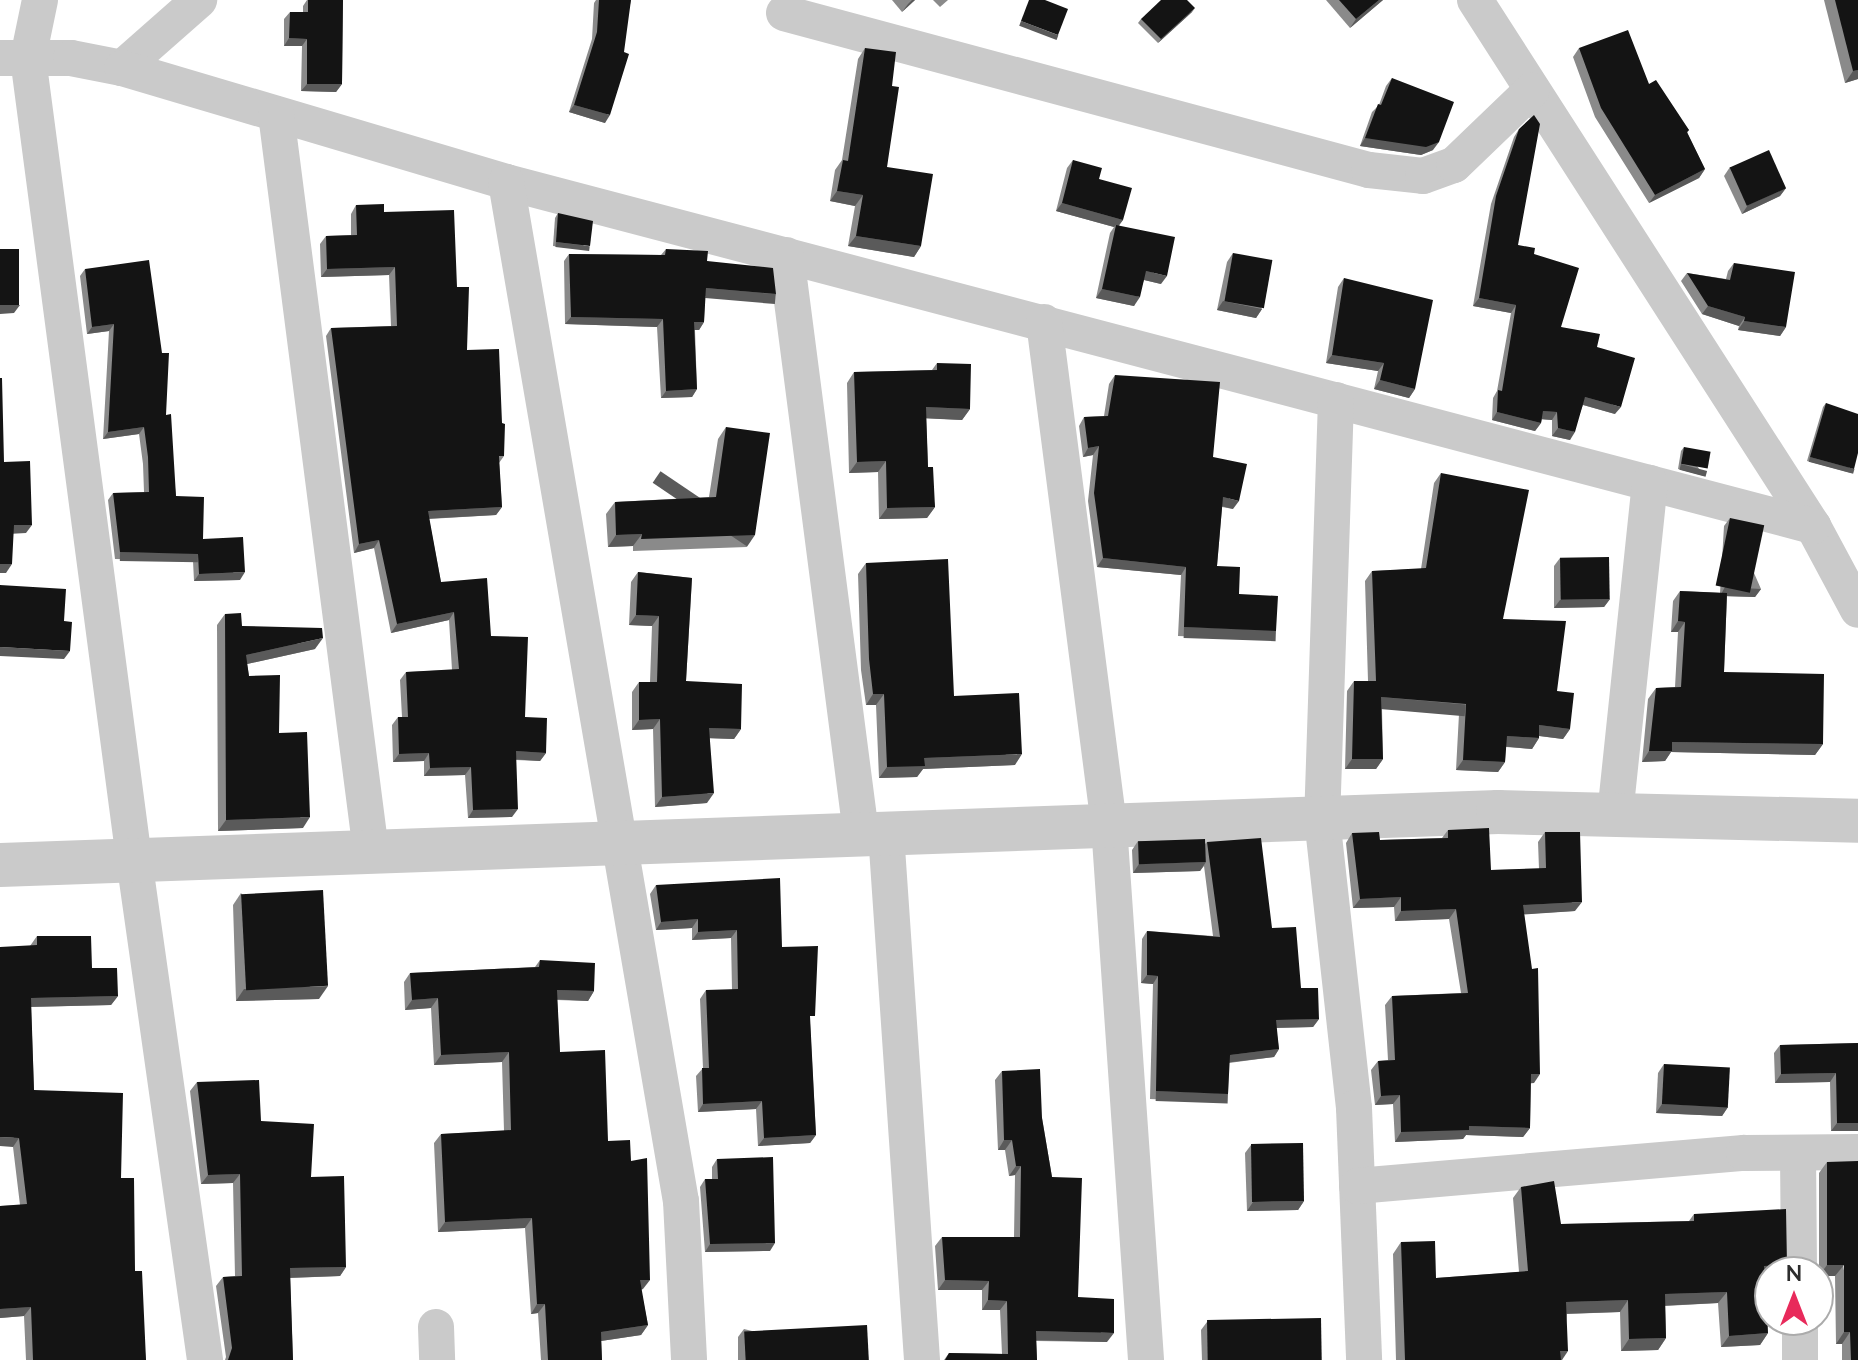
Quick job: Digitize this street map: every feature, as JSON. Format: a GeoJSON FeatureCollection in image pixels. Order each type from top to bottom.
{"type":"FeatureCollection","features":[{"type":"Feature","properties":{"kind":"street"},"geometry":{"type":"LineString","coordinates":[[40,0],[14,58],[134,859],[205,1360]]}},
{"type":"Feature","properties":{"kind":"street"},"geometry":{"type":"LineString","coordinates":[[122,68],[199,0]]}},
{"type":"Feature","properties":{"kind":"street"},"geometry":{"type":"LineString","coordinates":[[1475,0],[1818,535],[1858,610]]}},
{"type":"Feature","properties":{"kind":"street"},"geometry":{"type":"LineString","coordinates":[[784,13],[1369,170],[1423,176],[1454,165],[1532,90]]}},
{"type":"Feature","properties":{"kind":"street"},"geometry":{"type":"LineString","coordinates":[[14,58],[71,58],[122,68],[506,182],[1650,483],[1818,535],[1858,552]]}},
{"type":"Feature","properties":{"kind":"street"},"geometry":{"type":"LineString","coordinates":[[276,114],[371,851]]}},
{"type":"Feature","properties":{"kind":"street"},"geometry":{"type":"LineString","coordinates":[[506,182],[681,1201],[689,1360]]}},
{"type":"Feature","properties":{"kind":"street"},"geometry":{"type":"LineString","coordinates":[[786,255],[874,833],[922,1360]]}},
{"type":"Feature","properties":{"kind":"street"},"geometry":{"type":"LineString","coordinates":[[1044,322],[1109,825],[1146,1360]]}},
{"type":"Feature","properties":{"kind":"street"},"geometry":{"type":"LineString","coordinates":[[1336,400],[1322,818],[1354,1108],[1364,1360]]}},
{"type":"Feature","properties":{"kind":"street"},"geometry":{"type":"LineString","coordinates":[[1615,815],[1650,483]]}},
{"type":"Feature","properties":{"kind":"street"},"geometry":{"type":"LineString","coordinates":[[0,865],[1498,812],[1858,821]]}},
{"type":"Feature","properties":{"kind":"street"},"geometry":{"type":"LineString","coordinates":[[1357,1186],[1744,1153],[1858,1152]]}},
{"type":"Feature","properties":{"kind":"street"},"geometry":{"type":"LineString","coordinates":[[1798,1153],[1799,1256]]}},
{"type":"Feature","properties":{"kind":"street"},"geometry":{"type":"LineString","coordinates":[[1800,1336],[1800,1360]]}},
{"type":"Feature","properties":{"kind":"building"},"geometry":{"type":"Polygon","coordinates":[[[308,0],[343,0],[342,84],[307,84],[307,39],[289,38],[290,12],[308,12],[308,0]]]}},
{"type":"Feature","properties":{"kind":"building"},"geometry":{"type":"Polygon","coordinates":[[[599,0],[631,0],[624,52],[629,54],[610,115],[574,105],[597,32],[599,0]]]}},
{"type":"Feature","properties":{"kind":"building"},"geometry":{"type":"Polygon","coordinates":[[[1029,0],[1045,0],[1068,9],[1058,35],[1021,21],[1029,0]]]}},
{"type":"Feature","properties":{"kind":"building"},"geometry":{"type":"Polygon","coordinates":[[[1161,0],[1187,0],[1195,8],[1161,39],[1141,19],[1161,0]]]}},
{"type":"Feature","properties":{"kind":"building"},"geometry":{"type":"Polygon","coordinates":[[[1339,0],[1379,0],[1356,19],[1339,0]]]}},
{"type":"Feature","properties":{"kind":"building"},"geometry":{"type":"Polygon","coordinates":[[[1835,0],[1858,0],[1858,70],[1853,71],[1835,0]]]}},
{"type":"Feature","properties":{"kind":"building"},"geometry":{"type":"Polygon","coordinates":[[[1628,30],[1649,84],[1656,80],[1689,130],[1687,132],[1705,169],[1655,195],[1601,108],[1579,48],[1628,30]]]}},
{"type":"Feature","properties":{"kind":"building"},"geometry":{"type":"Polygon","coordinates":[[[865,48],[896,52],[892,86],[899,87],[887,167],[933,174],[921,246],[856,236],[863,195],[837,191],[843,160],[848,161],[865,48]]]}},
{"type":"Feature","properties":{"kind":"building"},"geometry":{"type":"Polygon","coordinates":[[[1392,78],[1454,102],[1439,142],[1426,147],[1365,138],[1392,78]]]}},
{"type":"Feature","properties":{"kind":"building"},"geometry":{"type":"Polygon","coordinates":[[[1534,115],[1540,124],[1518,245],[1535,248],[1534,254],[1579,268],[1561,327],[1600,334],[1597,347],[1635,358],[1621,407],[1585,397],[1575,432],[1558,428],[1557,412],[1543,411],[1541,423],[1497,412],[1498,390],[1502,391],[1516,305],[1479,298],[1496,196],[1519,129],[1534,115]]]}},
{"type":"Feature","properties":{"kind":"building"},"geometry":{"type":"Polygon","coordinates":[[[1769,150],[1786,188],[1747,206],[1730,167],[1769,150]]]}},
{"type":"Feature","properties":{"kind":"building"},"geometry":{"type":"Polygon","coordinates":[[[1073,160],[1102,168],[1099,179],[1132,188],[1123,220],[1062,203],[1073,160]]]}},
{"type":"Feature","properties":{"kind":"building"},"geometry":{"type":"Polygon","coordinates":[[[384,204],[384,212],[454,210],[457,287],[469,287],[467,350],[499,349],[502,423],[505,424],[504,456],[499,456],[502,507],[428,511],[441,582],[487,578],[491,636],[528,637],[525,717],[547,718],[546,753],[516,751],[518,809],[473,810],[471,767],[430,768],[429,753],[399,754],[398,717],[408,717],[406,672],[459,669],[454,612],[397,624],[379,540],[359,544],[331,328],[397,326],[395,267],[327,269],[326,236],[357,235],[356,205],[384,204]]]}},
{"type":"Feature","properties":{"kind":"building"},"geometry":{"type":"Polygon","coordinates":[[[558,213],[593,221],[590,246],[556,242],[558,213]]]}},
{"type":"Feature","properties":{"kind":"building"},"geometry":{"type":"Polygon","coordinates":[[[1116,225],[1175,237],[1167,276],[1146,271],[1140,297],[1102,289],[1116,225]]]}},
{"type":"Feature","properties":{"kind":"building"},"geometry":{"type":"Polygon","coordinates":[[[0,249],[19,249],[19,305],[0,305],[0,249]]]}},
{"type":"Feature","properties":{"kind":"building"},"geometry":{"type":"Polygon","coordinates":[[[666,249],[708,251],[707,261],[773,268],[776,294],[706,288],[704,322],[694,322],[697,389],[666,391],[663,319],[571,317],[569,254],[665,255],[666,249]]]}},
{"type":"Feature","properties":{"kind":"building"},"geometry":{"type":"Polygon","coordinates":[[[1233,253],[1272,260],[1264,308],[1224,301],[1233,253]]]}},
{"type":"Feature","properties":{"kind":"building"},"geometry":{"type":"Polygon","coordinates":[[[149,260],[162,353],[169,353],[166,415],[171,414],[176,496],[204,497],[203,539],[243,537],[245,572],[199,574],[198,554],[120,552],[113,493],[149,492],[148,457],[144,427],[108,432],[114,324],[92,327],[85,269],[149,260]]]}},
{"type":"Feature","properties":{"kind":"building"},"geometry":{"type":"Polygon","coordinates":[[[1734,263],[1795,272],[1786,327],[1744,321],[1745,317],[1708,306],[1687,273],[1730,280],[1734,263]]]}},
{"type":"Feature","properties":{"kind":"building"},"geometry":{"type":"Polygon","coordinates":[[[1344,278],[1433,300],[1415,389],[1380,380],[1384,363],[1332,355],[1344,278]]]}},
{"type":"Feature","properties":{"kind":"building"},"geometry":{"type":"Polygon","coordinates":[[[937,363],[971,364],[970,409],[926,407],[928,467],[933,467],[935,507],[887,508],[886,461],[857,462],[854,372],[937,370],[937,363]]]}},
{"type":"Feature","properties":{"kind":"building"},"geometry":{"type":"Polygon","coordinates":[[[1115,375],[1220,382],[1213,457],[1247,464],[1239,501],[1223,497],[1217,566],[1240,567],[1239,594],[1278,596],[1276,631],[1184,627],[1186,567],[1103,558],[1094,493],[1099,446],[1088,448],[1084,417],[1108,416],[1115,375]]]}},
{"type":"Feature","properties":{"kind":"building"},"geometry":{"type":"Polygon","coordinates":[[[0,378],[4,462],[30,461],[32,525],[14,525],[12,564],[0,564],[0,378]]]}},
{"type":"Feature","properties":{"kind":"building"},"geometry":{"type":"Polygon","coordinates":[[[1826,403],[1858,414],[1858,453],[1854,469],[1810,457],[1826,403]]]}},
{"type":"Feature","properties":{"kind":"building"},"geometry":{"type":"Polygon","coordinates":[[[726,427],[770,433],[755,535],[641,539],[642,534],[616,535],[615,502],[716,497],[726,427]]]}},
{"type":"Feature","properties":{"kind":"building"},"geometry":{"type":"Polygon","coordinates":[[[1684,447],[1711,452],[1708,468],[1681,464],[1684,447]]]}},
{"type":"Feature","properties":{"kind":"building"},"geometry":{"type":"Polygon","coordinates":[[[1441,473],[1529,490],[1503,619],[1566,621],[1557,691],[1574,693],[1570,729],[1539,725],[1539,738],[1507,736],[1505,762],[1463,760],[1466,704],[1381,697],[1383,759],[1352,759],[1354,681],[1376,681],[1372,571],[1426,568],[1441,473]]]}},
{"type":"Feature","properties":{"kind":"building"},"geometry":{"type":"Polygon","coordinates":[[[1730,518],[1764,525],[1750,593],[1716,585],[1730,518]]]}},
{"type":"Feature","properties":{"kind":"building"},"geometry":{"type":"Polygon","coordinates":[[[1609,557],[1610,599],[1561,600],[1560,558],[1609,557]]]}},
{"type":"Feature","properties":{"kind":"building"},"geometry":{"type":"Polygon","coordinates":[[[948,559],[954,696],[1019,693],[1022,754],[924,758],[925,766],[887,767],[884,694],[873,694],[869,659],[866,563],[948,559]]]}},
{"type":"Feature","properties":{"kind":"building"},"geometry":{"type":"Polygon","coordinates":[[[638,572],[692,578],[686,681],[742,684],[741,729],[709,728],[714,793],[662,797],[660,719],[639,720],[639,682],[657,682],[659,616],[636,615],[638,572]]]}},
{"type":"Feature","properties":{"kind":"building"},"geometry":{"type":"Polygon","coordinates":[[[0,585],[66,589],[64,621],[72,622],[70,651],[0,647],[0,585]]]}},
{"type":"Feature","properties":{"kind":"building"},"geometry":{"type":"Polygon","coordinates":[[[1680,591],[1727,593],[1724,672],[1824,674],[1823,744],[1672,742],[1672,751],[1649,751],[1656,688],[1681,687],[1685,622],[1678,621],[1680,591]]]}},
{"type":"Feature","properties":{"kind":"building"},"geometry":{"type":"Polygon","coordinates":[[[241,613],[242,626],[322,628],[323,638],[246,655],[249,676],[280,675],[279,733],[307,732],[310,817],[226,820],[225,614],[241,613]]]}},
{"type":"Feature","properties":{"kind":"building"},"geometry":{"type":"Polygon","coordinates":[[[1489,828],[1491,870],[1546,868],[1545,832],[1580,832],[1582,902],[1523,905],[1532,969],[1538,968],[1540,1074],[1531,1074],[1530,1128],[1469,1126],[1469,1130],[1401,1132],[1400,1095],[1381,1096],[1378,1061],[1395,1060],[1392,996],[1468,993],[1456,909],[1401,911],[1401,897],[1360,899],[1352,833],[1379,832],[1380,840],[1448,838],[1448,830],[1489,828]]]}},
{"type":"Feature","properties":{"kind":"building"},"geometry":{"type":"Polygon","coordinates":[[[1261,838],[1272,928],[1296,927],[1301,988],[1318,988],[1319,1019],[1276,1020],[1279,1049],[1230,1055],[1228,1094],[1156,1091],[1158,976],[1147,975],[1147,931],[1220,937],[1207,842],[1261,838]]]}},
{"type":"Feature","properties":{"kind":"building"},"geometry":{"type":"Polygon","coordinates":[[[1205,839],[1206,862],[1139,864],[1138,841],[1205,839]]]}},
{"type":"Feature","properties":{"kind":"building"},"geometry":{"type":"Polygon","coordinates":[[[780,878],[782,947],[818,946],[815,1016],[810,1016],[816,1135],[764,1138],[762,1101],[703,1104],[702,1068],[709,1068],[706,990],[738,989],[737,930],[698,932],[698,919],[661,922],[656,885],[780,878]]]}},
{"type":"Feature","properties":{"kind":"building"},"geometry":{"type":"Polygon","coordinates":[[[323,890],[328,986],[246,990],[241,894],[323,890]]]}},
{"type":"Feature","properties":{"kind":"building"},"geometry":{"type":"Polygon","coordinates":[[[37,936],[91,936],[92,968],[117,968],[118,996],[31,998],[34,1090],[123,1093],[121,1178],[134,1178],[135,1271],[142,1271],[146,1360],[33,1360],[31,1307],[0,1309],[0,1206],[27,1204],[19,1138],[0,1137],[0,947],[37,945],[37,936]]]}},
{"type":"Feature","properties":{"kind":"building"},"geometry":{"type":"Polygon","coordinates":[[[540,960],[595,963],[594,991],[557,990],[560,1052],[605,1050],[608,1141],[630,1140],[631,1161],[647,1158],[650,1280],[640,1280],[648,1325],[601,1332],[602,1360],[548,1360],[545,1304],[537,1304],[532,1218],[445,1222],[441,1134],[511,1130],[509,1052],[441,1055],[438,998],[412,1000],[410,973],[539,967],[540,960]]]}},
{"type":"Feature","properties":{"kind":"building"},"geometry":{"type":"Polygon","coordinates":[[[1858,1043],[1858,1123],[1837,1123],[1836,1073],[1781,1074],[1780,1045],[1858,1043]]]}},
{"type":"Feature","properties":{"kind":"building"},"geometry":{"type":"Polygon","coordinates":[[[1664,1064],[1730,1067],[1728,1107],[1662,1104],[1664,1064]]]}},
{"type":"Feature","properties":{"kind":"building"},"geometry":{"type":"Polygon","coordinates":[[[1040,1069],[1042,1118],[1052,1177],[1082,1178],[1078,1297],[1114,1299],[1114,1333],[1036,1331],[1037,1360],[945,1360],[949,1353],[1008,1354],[1007,1301],[988,1300],[989,1281],[945,1280],[942,1237],[1020,1237],[1021,1166],[1016,1166],[1012,1140],[1004,1140],[1002,1071],[1040,1069]]]}},
{"type":"Feature","properties":{"kind":"building"},"geometry":{"type":"Polygon","coordinates":[[[259,1080],[261,1121],[314,1124],[311,1177],[344,1176],[346,1267],[290,1268],[293,1360],[228,1360],[232,1348],[223,1277],[242,1276],[240,1174],[208,1175],[197,1082],[259,1080]]]}},
{"type":"Feature","properties":{"kind":"building"},"geometry":{"type":"Polygon","coordinates":[[[1303,1143],[1304,1201],[1252,1202],[1251,1144],[1303,1143]]]}},
{"type":"Feature","properties":{"kind":"building"},"geometry":{"type":"Polygon","coordinates":[[[773,1157],[775,1243],[710,1244],[705,1179],[718,1179],[717,1159],[773,1157]]]}},
{"type":"Feature","properties":{"kind":"building"},"geometry":{"type":"Polygon","coordinates":[[[1858,1161],[1858,1360],[1851,1360],[1850,1332],[1844,1332],[1844,1265],[1834,1265],[1834,1256],[1827,1256],[1827,1162],[1858,1161]]]}},
{"type":"Feature","properties":{"kind":"building"},"geometry":{"type":"Polygon","coordinates":[[[1554,1181],[1561,1224],[1694,1221],[1694,1214],[1786,1209],[1787,1256],[1754,1256],[1754,1334],[1729,1336],[1727,1292],[1665,1294],[1666,1338],[1629,1339],[1628,1300],[1566,1302],[1568,1351],[1560,1351],[1561,1360],[1405,1360],[1401,1242],[1435,1241],[1436,1278],[1528,1271],[1521,1187],[1554,1181]]]}},
{"type":"Feature","properties":{"kind":"building"},"geometry":{"type":"Polygon","coordinates":[[[1321,1318],[1322,1360],[1208,1360],[1207,1320],[1321,1318]]]}},
{"type":"Feature","properties":{"kind":"building"},"geometry":{"type":"Polygon","coordinates":[[[867,1325],[869,1360],[746,1360],[744,1331],[867,1325]]]}}]}
